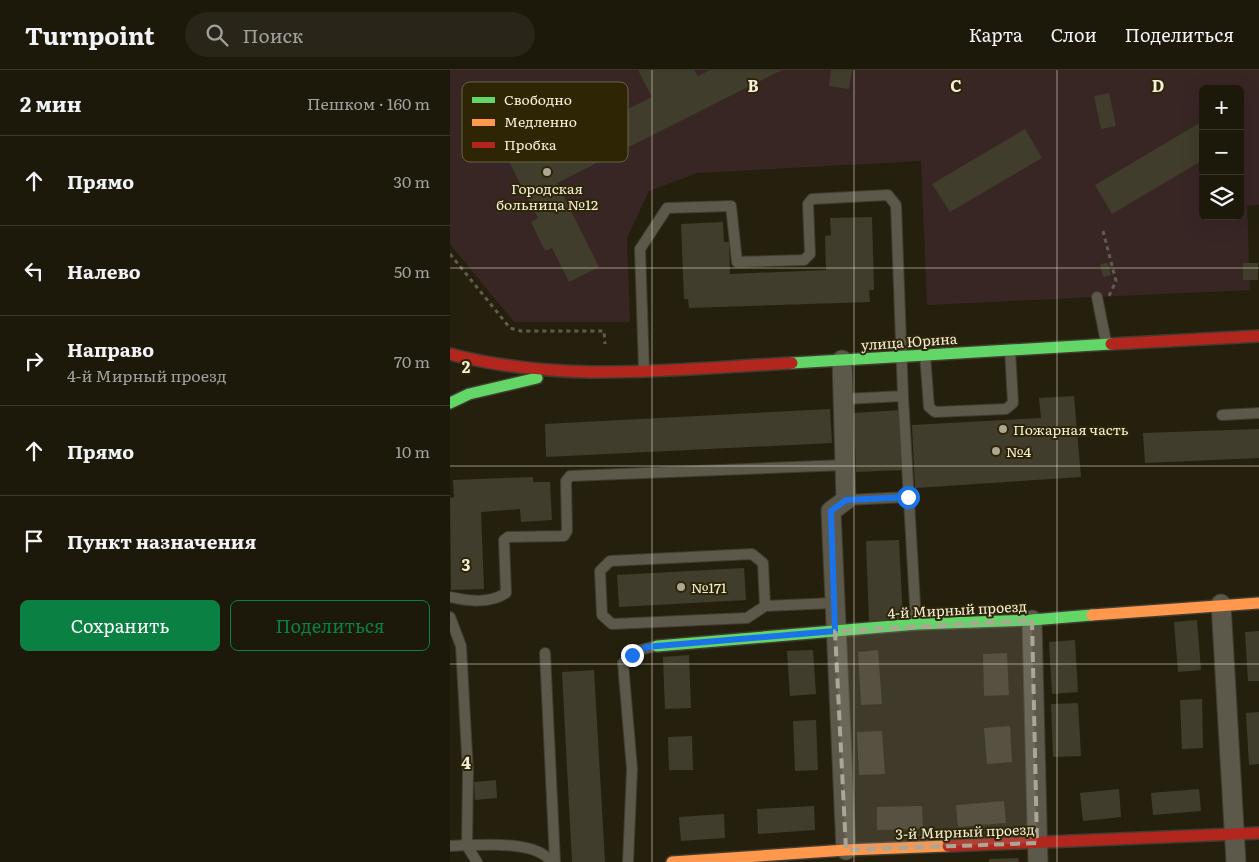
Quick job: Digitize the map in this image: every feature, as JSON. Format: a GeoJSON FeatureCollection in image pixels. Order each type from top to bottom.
{"type":"FeatureCollection","features":[{"type":"Feature","properties":{"kind":"street","name":"улица Юрина"},"geometry":{"type":"LineString","coordinates":[[450,354],[506,367],[561,373],[842,360],[1107,343],[1259,336]]}},
{"type":"Feature","properties":{"kind":"street"},"geometry":{"type":"LineString","coordinates":[[842,360],[846,500],[831,511],[846,850]]}},
{"type":"Feature","properties":{"kind":"street","name":"улица Юрина"},"geometry":{"type":"LineString","coordinates":[[450,403],[469,394],[502,385],[561,373]]}},
{"type":"Feature","properties":{"kind":"street"},"geometry":{"type":"LineString","coordinates":[[1221,604],[1236,862]]}},
{"type":"Feature","properties":{"kind":"street","name":"4-й Мирный проезд"},"geometry":{"type":"LineString","coordinates":[[657,646],[916,624],[1032,620],[1221,604],[1259,604]]}},
{"type":"Feature","properties":{"kind":"street"},"geometry":{"type":"LineString","coordinates":[[1032,620],[1038,862]]}},
{"type":"Feature","properties":{"kind":"street","name":"3-й Мирный проезд"},"geometry":{"type":"LineString","coordinates":[[672,862],[846,850],[1259,833]]}},
{"type":"Feature","properties":{"kind":"lane"},"geometry":{"type":"LineString","coordinates":[[644,370],[640,249],[667,208],[731,206],[736,262],[804,260],[810,254],[808,204],[812,198],[884,194],[895,201],[908,497],[916,624]]}},
{"type":"Feature","properties":{"kind":"lane"},"geometry":{"type":"LineString","coordinates":[[1097,297],[1107,343]]}},
{"type":"Feature","properties":{"kind":"lane"},"geometry":{"type":"LineString","coordinates":[[925,354],[929,407],[935,412],[1006,409],[1013,403],[1010,349]]}},
{"type":"Feature","properties":{"kind":"lane"},"geometry":{"type":"LineString","coordinates":[[844,399],[903,396]]}},
{"type":"Feature","properties":{"kind":"lane"},"geometry":{"type":"LineString","coordinates":[[1222,415],[1259,413]]}},
{"type":"Feature","properties":{"kind":"lane"},"geometry":{"type":"LineString","coordinates":[[450,597],[467,601],[495,599],[506,593],[504,540],[508,537],[564,536],[567,531],[566,481],[570,476],[845,466]]}},
{"type":"Feature","properties":{"kind":"lane"},"geometry":{"type":"LineString","coordinates":[[846,500],[908,497]]}},
{"type":"Feature","properties":{"kind":"lane"},"geometry":{"type":"LineString","coordinates":[[765,606],[763,563],[752,554],[610,561],[600,571],[602,615],[612,624],[747,618],[765,606],[834,603]]}},
{"type":"Feature","properties":{"kind":"lane"},"geometry":{"type":"LineString","coordinates":[[450,617],[462,646],[468,772],[468,846],[477,862]]}},
{"type":"Feature","properties":{"kind":"lane"},"geometry":{"type":"LineString","coordinates":[[628,862],[632,770],[623,663],[637,651],[657,646]]}},
{"type":"Feature","properties":{"kind":"lane"},"geometry":{"type":"LineString","coordinates":[[546,653],[553,862]]}},
{"type":"Feature","properties":{"kind":"lane"},"geometry":{"type":"LineString","coordinates":[[450,846],[514,846],[539,851],[553,862]]}},
{"type":"Feature","properties":{"kind":"path"},"geometry":{"type":"LineString","coordinates":[[1103,231],[1116,281],[1109,296],[1109,303]]}},
{"type":"Feature","properties":{"kind":"path"},"geometry":{"type":"LineString","coordinates":[[450,254],[510,328],[521,331],[604,330],[605,344]]}},
{"type":"Feature","properties":{"kind":"highlighted area"},"geometry":{"type":"Polygon","coordinates":[[[1032,620],[1037,843],[846,850],[835,631],[1032,620]]]}},
{"type":"Feature","properties":{"kind":"shaded area"},"geometry":{"type":"Polygon","coordinates":[[[450,70],[1259,70],[1259,205],[1247,206],[1250,290],[927,305],[921,161],[697,173],[649,191],[627,238],[630,322],[514,322],[450,244],[450,70]]]}},
{"type":"Feature","properties":{"kind":"building","name":"Городская больница №12"},"geometry":{"type":"Polygon","coordinates":[[[638,70],[694,70],[698,76],[710,70],[782,70],[628,147],[628,109],[652,97],[638,70]]]}},
{"type":"Feature","properties":{"kind":"building"},"geometry":{"type":"Polygon","coordinates":[[[831,70],[852,70],[849,89],[829,86],[831,70]]]}},
{"type":"Feature","properties":{"kind":"building"},"geometry":{"type":"Polygon","coordinates":[[[1109,93],[1116,126],[1101,129],[1094,96],[1109,93]]]}},
{"type":"Feature","properties":{"kind":"building"},"geometry":{"type":"Polygon","coordinates":[[[1199,123],[1199,162],[1112,214],[1095,185],[1199,123]]]}},
{"type":"Feature","properties":{"kind":"building"},"geometry":{"type":"Polygon","coordinates":[[[1025,129],[1042,158],[950,212],[932,184],[1025,129]]]}},
{"type":"Feature","properties":{"kind":"building","name":"Городская больница №12"},"geometry":{"type":"Polygon","coordinates":[[[509,162],[599,162],[557,183],[599,267],[569,282],[552,248],[545,251],[531,222],[538,218],[509,162]]]}},
{"type":"Feature","properties":{"kind":"building"},"geometry":{"type":"Polygon","coordinates":[[[872,217],[874,290],[869,290],[870,302],[689,308],[688,299],[684,299],[681,224],[723,222],[724,242],[729,242],[730,274],[826,270],[825,236],[831,235],[830,218],[872,217]]]}},
{"type":"Feature","properties":{"kind":"building"},"geometry":{"type":"Polygon","coordinates":[[[1108,263],[1111,275],[1103,277],[1100,264],[1108,263]]]}},
{"type":"Feature","properties":{"kind":"building"},"geometry":{"type":"Polygon","coordinates":[[[1243,263],[1258,263],[1258,280],[1243,280],[1243,263]]]}},
{"type":"Feature","properties":{"kind":"building","name":"№4"},"geometry":{"type":"Polygon","coordinates":[[[1074,396],[1081,477],[915,488],[912,425],[1041,418],[1039,398],[1074,396]]]}},
{"type":"Feature","properties":{"kind":"building"},"geometry":{"type":"Polygon","coordinates":[[[830,409],[832,443],[546,457],[545,424],[830,409]]]}},
{"type":"Feature","properties":{"kind":"building"},"geometry":{"type":"Polygon","coordinates":[[[901,410],[903,470],[856,472],[854,413],[901,410]]]}},
{"type":"Feature","properties":{"kind":"building"},"geometry":{"type":"Polygon","coordinates":[[[1259,429],[1259,458],[1145,463],[1143,433],[1259,429]]]}},
{"type":"Feature","properties":{"kind":"building"},"geometry":{"type":"Polygon","coordinates":[[[533,477],[533,482],[550,482],[552,520],[521,522],[520,509],[481,512],[484,589],[451,590],[450,498],[454,497],[453,480],[533,477]]]}},
{"type":"Feature","properties":{"kind":"building"},"geometry":{"type":"Polygon","coordinates":[[[899,540],[903,620],[869,622],[866,541],[899,540]]]}},
{"type":"Feature","properties":{"kind":"building","name":"№171"},"geometry":{"type":"Polygon","coordinates":[[[744,568],[746,600],[619,607],[617,575],[744,568]]]}},
{"type":"Feature","properties":{"kind":"building"},"geometry":{"type":"Polygon","coordinates":[[[1197,620],[1201,670],[1178,672],[1174,622],[1197,620]]]}},
{"type":"Feature","properties":{"kind":"building"},"geometry":{"type":"Polygon","coordinates":[[[1259,631],[1259,681],[1248,681],[1245,632],[1259,631]]]}},
{"type":"Feature","properties":{"kind":"building"},"geometry":{"type":"Polygon","coordinates":[[[1075,640],[1078,692],[1052,694],[1049,642],[1075,640]]]}},
{"type":"Feature","properties":{"kind":"building"},"geometry":{"type":"Polygon","coordinates":[[[813,650],[816,694],[790,696],[787,651],[813,650]]]}},
{"type":"Feature","properties":{"kind":"building"},"geometry":{"type":"Polygon","coordinates":[[[878,650],[882,704],[861,705],[858,652],[878,650]]]}},
{"type":"Feature","properties":{"kind":"building"},"geometry":{"type":"Polygon","coordinates":[[[1007,653],[1009,695],[984,696],[983,654],[1007,653]]]}},
{"type":"Feature","properties":{"kind":"building"},"geometry":{"type":"Polygon","coordinates":[[[689,655],[691,708],[665,709],[663,657],[689,655]]]}},
{"type":"Feature","properties":{"kind":"building"},"geometry":{"type":"Polygon","coordinates":[[[594,670],[605,862],[572,862],[562,672],[594,670]]]}},
{"type":"Feature","properties":{"kind":"building"},"geometry":{"type":"Polygon","coordinates":[[[1202,699],[1203,748],[1182,749],[1180,700],[1202,699]]]}},
{"type":"Feature","properties":{"kind":"building"},"geometry":{"type":"Polygon","coordinates":[[[1078,703],[1081,756],[1053,757],[1051,704],[1078,703]]]}},
{"type":"Feature","properties":{"kind":"building"},"geometry":{"type":"Polygon","coordinates":[[[1259,712],[1259,764],[1249,765],[1246,713],[1259,712]]]}},
{"type":"Feature","properties":{"kind":"building"},"geometry":{"type":"Polygon","coordinates":[[[816,720],[818,770],[795,771],[793,721],[816,720]]]}},
{"type":"Feature","properties":{"kind":"building"},"geometry":{"type":"Polygon","coordinates":[[[1010,726],[1012,762],[987,764],[984,728],[1010,726]]]}},
{"type":"Feature","properties":{"kind":"building"},"geometry":{"type":"Polygon","coordinates":[[[882,731],[885,774],[859,775],[857,732],[882,731]]]}},
{"type":"Feature","properties":{"kind":"building"},"geometry":{"type":"Polygon","coordinates":[[[692,736],[693,770],[669,770],[668,737],[692,736]]]}},
{"type":"Feature","properties":{"kind":"building"},"geometry":{"type":"Polygon","coordinates":[[[496,780],[497,798],[475,800],[474,782],[496,780]]]}},
{"type":"Feature","properties":{"kind":"building"},"geometry":{"type":"Polygon","coordinates":[[[1119,789],[1121,817],[1083,821],[1080,793],[1119,789]]]}},
{"type":"Feature","properties":{"kind":"building"},"geometry":{"type":"Polygon","coordinates":[[[1199,789],[1201,811],[1153,815],[1151,793],[1199,789]]]}},
{"type":"Feature","properties":{"kind":"building"},"geometry":{"type":"Polygon","coordinates":[[[1004,801],[1006,823],[958,827],[956,805],[1004,801]]]}},
{"type":"Feature","properties":{"kind":"building"},"geometry":{"type":"Polygon","coordinates":[[[814,806],[815,830],[758,834],[757,809],[814,806]]]}},
{"type":"Feature","properties":{"kind":"building"},"geometry":{"type":"Polygon","coordinates":[[[922,806],[923,829],[877,830],[877,807],[922,806]]]}},
{"type":"Feature","properties":{"kind":"building"},"geometry":{"type":"Polygon","coordinates":[[[724,814],[725,838],[681,841],[679,817],[724,814]]]}},
{"type":"Feature","properties":{"kind":"building"},"geometry":{"type":"Polygon","coordinates":[[[1018,858],[1019,862],[989,862],[989,859],[1018,858]]]}},
{"type":"Feature","properties":{"kind":"traffic: fast"},"geometry":{"type":"LineString","coordinates":[[792,363],[1111,344]]}},
{"type":"Feature","properties":{"kind":"traffic: fast"},"geometry":{"type":"LineString","coordinates":[[450,403],[469,394],[537,378]]}},
{"type":"Feature","properties":{"kind":"traffic: fast"},"geometry":{"type":"LineString","coordinates":[[657,646],[917,624],[1032,620],[1092,615]]}},
{"type":"Feature","properties":{"kind":"traffic: slow"},"geometry":{"type":"LineString","coordinates":[[1092,615],[1259,603]]}},
{"type":"Feature","properties":{"kind":"traffic: slow"},"geometry":{"type":"LineString","coordinates":[[672,862],[846,850],[948,846]]}},
{"type":"Feature","properties":{"kind":"traffic: jam"},"geometry":{"type":"LineString","coordinates":[[1111,344],[1259,336]]}},
{"type":"Feature","properties":{"kind":"traffic: jam"},"geometry":{"type":"LineString","coordinates":[[450,354],[493,363],[578,372],[663,371],[792,363]]}},
{"type":"Feature","properties":{"kind":"traffic: jam"},"geometry":{"type":"LineString","coordinates":[[948,846],[1259,833]]}},
{"type":"Feature","properties":{"kind":"place","name":"Городская больница №12"},"geometry":{"type":"Point","coordinates":[547,172]}},
{"type":"Feature","properties":{"kind":"place","name":"Пожарная часть"},"geometry":{"type":"Point","coordinates":[1003,429]}},
{"type":"Feature","properties":{"kind":"place","name":"№4"},"geometry":{"type":"Point","coordinates":[996,451]}},
{"type":"Feature","properties":{"kind":"place","name":"№171"},"geometry":{"type":"Point","coordinates":[681,587]}},
{"type":"Feature","properties":{"kind":"route"},"geometry":{"type":"LineString","coordinates":[[632,655],[647,647],[835,631],[831,511],[846,500],[908,497]]}}]}
